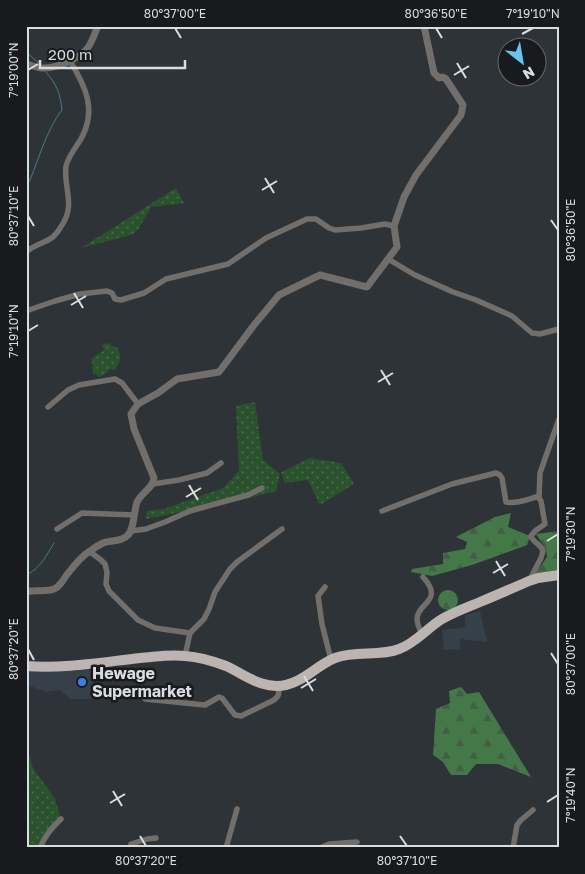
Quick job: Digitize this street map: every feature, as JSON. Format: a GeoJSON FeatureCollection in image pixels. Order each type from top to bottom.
{"type":"FeatureCollection","features":[{"type":"Feature","properties":{"kind":"highway"},"geometry":{"type":"LineString","coordinates":[[26,666],[53,667],[160,656],[185,656],[204,659],[222,665],[260,684],[280,686],[298,681],[332,660],[351,654],[394,651],[408,645],[438,622],[452,614],[529,581],[559,575]]}},
{"type":"Feature","properties":{"kind":"street"},"geometry":{"type":"LineString","coordinates":[[26,64],[50,68],[70,61],[85,51],[98,26]]}},
{"type":"Feature","properties":{"kind":"street"},"geometry":{"type":"LineString","coordinates":[[153,484],[154,478],[134,429],[131,414],[138,404],[158,393],[177,379],[219,372],[278,295],[320,274],[366,287],[397,247],[394,226],[404,197],[416,175],[461,115],[463,105],[446,79],[439,78],[434,74],[424,26]]}},
{"type":"Feature","properties":{"kind":"street"},"geometry":{"type":"LineString","coordinates":[[26,252],[52,237],[64,224],[68,210],[68,192],[65,175],[67,163],[89,121],[89,103],[80,77],[70,61]]}},
{"type":"Feature","properties":{"kind":"street"},"geometry":{"type":"LineString","coordinates":[[26,311],[80,294],[107,291],[112,292],[116,298],[121,300],[144,293],[166,279],[228,264],[266,238],[306,219],[316,219],[335,230],[385,224],[394,226]]}},
{"type":"Feature","properties":{"kind":"street"},"geometry":{"type":"LineString","coordinates":[[388,259],[414,275],[512,316],[532,333],[540,334],[559,330]]}},
{"type":"Feature","properties":{"kind":"street"},"geometry":{"type":"LineString","coordinates":[[48,407],[68,390],[79,385],[115,379],[122,383],[138,404]]}},
{"type":"Feature","properties":{"kind":"street"},"geometry":{"type":"LineString","coordinates":[[529,581],[543,551],[531,536],[544,524],[539,498],[540,473],[559,420]]}},
{"type":"Feature","properties":{"kind":"street"},"geometry":{"type":"LineString","coordinates":[[26,592],[56,588],[81,558],[89,552],[104,543],[121,540],[128,536],[138,501],[153,484],[207,473],[221,463]]}},
{"type":"Feature","properties":{"kind":"street"},"geometry":{"type":"LineString","coordinates":[[382,511],[452,484],[496,473],[502,478],[506,502],[539,498]]}},
{"type":"Feature","properties":{"kind":"street"},"geometry":{"type":"LineString","coordinates":[[130,532],[146,529],[190,511],[248,495],[262,488]]}},
{"type":"Feature","properties":{"kind":"street"},"geometry":{"type":"LineString","coordinates":[[57,529],[82,513],[134,515]]}},
{"type":"Feature","properties":{"kind":"street"},"geometry":{"type":"LineString","coordinates":[[185,656],[190,633],[204,619],[215,592],[230,569],[282,529]]}},
{"type":"Feature","properties":{"kind":"street"},"geometry":{"type":"LineString","coordinates":[[89,552],[104,564],[107,572],[106,584],[109,591],[138,620],[155,628],[190,633]]}},
{"type":"Feature","properties":{"kind":"street"},"geometry":{"type":"LineString","coordinates":[[422,634],[417,617],[428,601],[431,592],[428,583],[423,577]]}},
{"type":"Feature","properties":{"kind":"street"},"geometry":{"type":"LineString","coordinates":[[325,588],[318,596],[322,624],[332,660]]}},
{"type":"Feature","properties":{"kind":"street"},"geometry":{"type":"LineString","coordinates":[[145,699],[205,705],[219,697],[222,698],[235,715],[241,716],[274,700],[278,696],[280,686]]}},
{"type":"Feature","properties":{"kind":"street"},"geometry":{"type":"LineString","coordinates":[[226,848],[237,809]]}},
{"type":"Feature","properties":{"kind":"street"},"geometry":{"type":"LineString","coordinates":[[513,848],[517,826],[521,820],[534,810]]}},
{"type":"Feature","properties":{"kind":"street"},"geometry":{"type":"LineString","coordinates":[[40,848],[43,839],[61,819]]}},
{"type":"Feature","properties":{"kind":"street"},"geometry":{"type":"LineString","coordinates":[[132,848],[131,844],[156,838]]}},
{"type":"Feature","properties":{"kind":"street"},"geometry":{"type":"LineString","coordinates":[[320,848],[329,844],[357,842]]}},
{"type":"Feature","properties":{"kind":"shaded area"},"geometry":{"type":"Polygon","coordinates":[[[480,611],[487,642],[460,639],[460,649],[444,650],[442,630],[465,627],[465,615],[480,611]]]}},
{"type":"Feature","properties":{"kind":"shaded area"},"geometry":{"type":"Polygon","coordinates":[[[26,668],[92,670],[96,699],[71,699],[59,690],[46,692],[30,686],[26,689],[26,668]]]}},
{"type":"Feature","properties":{"kind":"green space"},"geometry":{"type":"Polygon","coordinates":[[[176,188],[184,203],[151,207],[138,230],[131,235],[81,248],[176,188]]]}},
{"type":"Feature","properties":{"kind":"green space"},"geometry":{"type":"Polygon","coordinates":[[[107,343],[118,348],[120,359],[115,370],[110,369],[99,377],[93,373],[92,359],[104,350],[102,345],[107,343]]]}},
{"type":"Feature","properties":{"kind":"green space"},"geometry":{"type":"Polygon","coordinates":[[[255,402],[263,460],[280,474],[276,491],[237,501],[146,519],[147,511],[164,509],[223,488],[239,471],[236,406],[255,402]]]}},
{"type":"Feature","properties":{"kind":"green space"},"geometry":{"type":"Polygon","coordinates":[[[310,458],[341,463],[354,484],[320,505],[308,480],[285,483],[281,472],[310,458]]]}},
{"type":"Feature","properties":{"kind":"green space"},"geometry":{"type":"Polygon","coordinates":[[[511,513],[508,527],[530,536],[527,545],[472,565],[432,576],[411,572],[412,569],[443,564],[443,553],[465,549],[467,542],[456,537],[495,517],[511,513]]]}},
{"type":"Feature","properties":{"kind":"green space"},"geometry":{"type":"Polygon","coordinates":[[[559,531],[559,570],[536,573],[547,557],[546,549],[536,534],[559,531]]]}},
{"type":"Feature","properties":{"kind":"green space"},"geometry":{"type":"Polygon","coordinates":[[[448,590],[455,593],[458,600],[455,607],[448,610],[441,607],[438,600],[441,593],[448,590]]]}},
{"type":"Feature","properties":{"kind":"green space"},"geometry":{"type":"Polygon","coordinates":[[[461,687],[467,694],[479,692],[531,777],[498,764],[476,764],[467,775],[451,775],[443,762],[433,755],[436,709],[450,703],[449,691],[461,687]]]}},
{"type":"Feature","properties":{"kind":"green space"},"geometry":{"type":"Polygon","coordinates":[[[26,753],[30,757],[33,768],[55,799],[61,819],[40,848],[26,848],[26,753]]]}},
{"type":"Feature","properties":{"kind":"waterway"},"geometry":{"type":"LineString","coordinates":[[26,52],[41,65]]}},
{"type":"Feature","properties":{"kind":"waterway"},"geometry":{"type":"LineString","coordinates":[[26,185],[30,180],[48,135],[62,110],[57,90],[46,72]]}},
{"type":"Feature","properties":{"kind":"waterway"},"geometry":{"type":"LineString","coordinates":[[26,575],[39,566],[54,543]]}},
{"type":"Feature","properties":{"kind":"place","name":"Hewage Supermarket"},"geometry":{"type":"Point","coordinates":[82,682]}}]}
